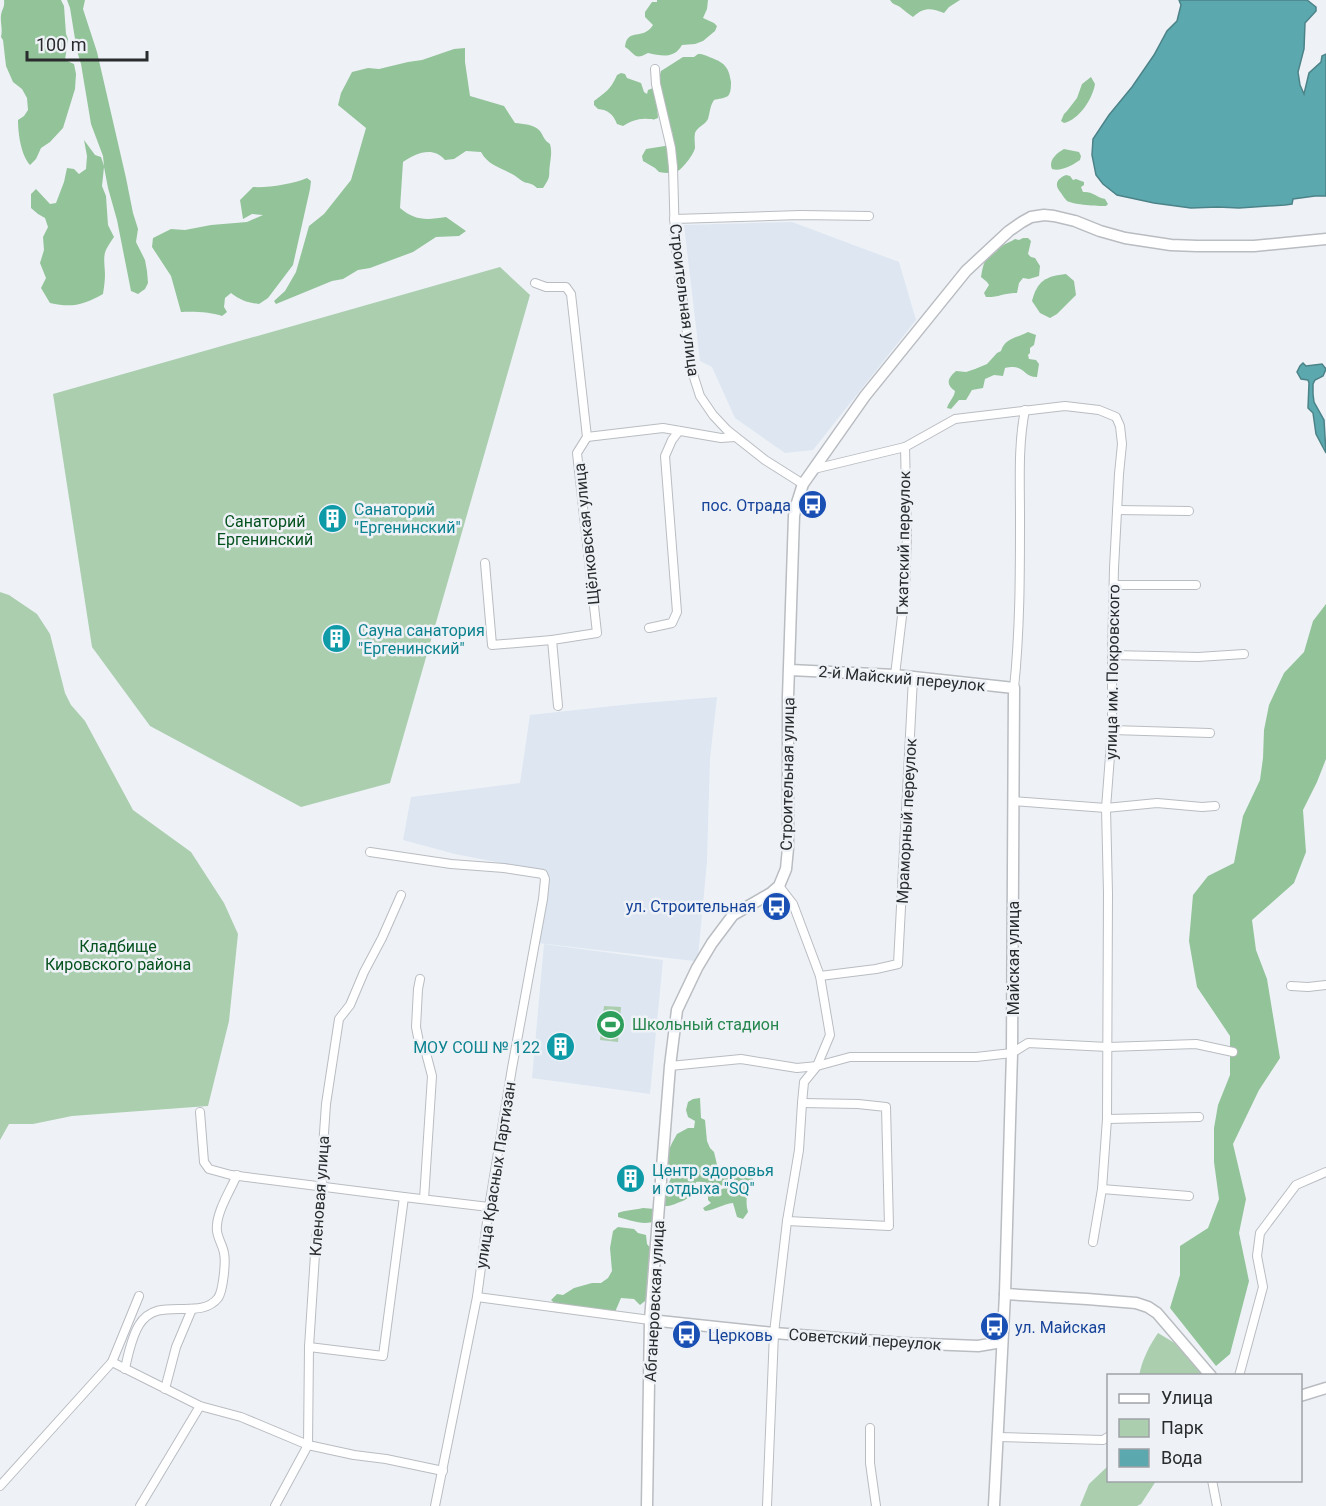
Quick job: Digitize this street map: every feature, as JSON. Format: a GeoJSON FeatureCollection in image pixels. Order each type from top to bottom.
{"type":"FeatureCollection","features":[{"type":"Feature","properties":{"kind":"street","name":"Строительная улица"},"geometry":{"type":"LineString","coordinates":[[655,69],[673,167],[674,219],[679,277],[692,371],[700,396],[712,415],[735,437],[765,460],[803,484]]}},
{"type":"Feature","properties":{"kind":"street"},"geometry":{"type":"LineString","coordinates":[[674,219],[800,215],[869,216]]}},
{"type":"Feature","properties":{"kind":"street","name":"Строительная улица"},"geometry":{"type":"LineString","coordinates":[[778,886],[786,869],[788,848],[790,610],[796,506],[803,484],[865,396],[966,271],[1009,231],[1031,217],[1044,215],[1063,218],[1125,238],[1172,244],[1232,247],[1326,239]]}},
{"type":"Feature","properties":{"kind":"street","name":"Щёлковская улица"},"geometry":{"type":"LineString","coordinates":[[535,283],[546,287],[566,287],[572,294],[587,437],[578,453],[597,633],[552,640]]}},
{"type":"Feature","properties":{"kind":"street","name":"улица им. Покровского"},"geometry":{"type":"LineString","coordinates":[[814,468],[905,447],[955,418],[1065,406],[1099,410],[1116,417],[1120,426],[1122,444],[1114,585],[1112,730],[1106,808],[1109,1047],[1107,1119],[1102,1189],[1093,1242]]}},
{"type":"Feature","properties":{"kind":"street","name":"Майская улица"},"geometry":{"type":"LineString","coordinates":[[994,1506],[1005,1294],[1012,1053],[1014,688],[1020,596],[1020,438],[1025,410]]}},
{"type":"Feature","properties":{"kind":"street"},"geometry":{"type":"LineString","coordinates":[[587,437],[663,429],[721,438],[735,437]]}},
{"type":"Feature","properties":{"kind":"street"},"geometry":{"type":"LineString","coordinates":[[649,628],[672,623],[677,612],[665,456],[679,431]]}},
{"type":"Feature","properties":{"kind":"street","name":"Гжатский переулок"},"geometry":{"type":"LineString","coordinates":[[895,675],[905,591],[907,535],[905,447]]}},
{"type":"Feature","properties":{"kind":"street"},"geometry":{"type":"LineString","coordinates":[[1117,510],[1189,511]]}},
{"type":"Feature","properties":{"kind":"street"},"geometry":{"type":"LineString","coordinates":[[484,564],[492,645],[552,640],[558,706]]}},
{"type":"Feature","properties":{"kind":"street"},"geometry":{"type":"LineString","coordinates":[[1114,585],[1196,585]]}},
{"type":"Feature","properties":{"kind":"street"},"geometry":{"type":"LineString","coordinates":[[1112,655],[1198,657],[1244,654]]}},
{"type":"Feature","properties":{"kind":"street","name":"2-й Майский переулок"},"geometry":{"type":"LineString","coordinates":[[790,670],[895,675],[1014,688]]}},
{"type":"Feature","properties":{"kind":"street","name":"Мраморный переулок"},"geometry":{"type":"LineString","coordinates":[[820,976],[898,964],[914,678]]}},
{"type":"Feature","properties":{"kind":"street"},"geometry":{"type":"LineString","coordinates":[[1112,730],[1210,733]]}},
{"type":"Feature","properties":{"kind":"street"},"geometry":{"type":"LineString","coordinates":[[1013,801],[1106,808],[1156,803],[1215,806]]}},
{"type":"Feature","properties":{"kind":"street","name":"улица Красных Партизан"},"geometry":{"type":"LineString","coordinates":[[370,852],[452,864],[526,871],[543,874],[545,879],[489,1207],[477,1297],[435,1506]]}},
{"type":"Feature","properties":{"kind":"street"},"geometry":{"type":"LineString","coordinates":[[767,1506],[774,1333],[787,1221],[799,1150],[804,1082],[817,1066],[830,1035],[820,976],[793,904],[778,886]]}},
{"type":"Feature","properties":{"kind":"street","name":"Абганеровская улица"},"geometry":{"type":"LineString","coordinates":[[647,1506],[650,1320],[670,1066],[677,1010],[712,943],[734,915],[771,893],[778,886]]}},
{"type":"Feature","properties":{"kind":"street","name":"Кленовая улица"},"geometry":{"type":"LineString","coordinates":[[276,1506],[308,1445],[309,1347],[316,1239],[323,1187],[321,1177],[326,1104],[339,1019],[350,1005],[401,895]]}},
{"type":"Feature","properties":{"kind":"street"},"geometry":{"type":"LineString","coordinates":[[420,979],[416,1027],[419,1042],[426,1053],[432,1076],[424,1199]]}},
{"type":"Feature","properties":{"kind":"street"},"geometry":{"type":"LineString","coordinates":[[1291,986],[1326,985]]}},
{"type":"Feature","properties":{"kind":"street"},"geometry":{"type":"LineString","coordinates":[[670,1066],[741,1059],[797,1068],[817,1066],[850,1057],[976,1058],[1012,1053],[1028,1043],[1109,1047],[1196,1044],[1233,1052]]}},
{"type":"Feature","properties":{"kind":"street"},"geometry":{"type":"LineString","coordinates":[[787,1221],[889,1226],[886,1107],[802,1103]]}},
{"type":"Feature","properties":{"kind":"street"},"geometry":{"type":"LineString","coordinates":[[200,1112],[204,1162],[209,1169],[323,1187],[489,1207]]}},
{"type":"Feature","properties":{"kind":"street"},"geometry":{"type":"LineString","coordinates":[[1107,1119],[1199,1117]]}},
{"type":"Feature","properties":{"kind":"street"},"geometry":{"type":"LineString","coordinates":[[1240,1374],[1263,1287],[1257,1256],[1260,1233],[1296,1185],[1326,1172]]}},
{"type":"Feature","properties":{"kind":"street"},"geometry":{"type":"LineString","coordinates":[[125,1368],[138,1326],[143,1320],[163,1308],[192,1309],[205,1306],[216,1301],[221,1294],[225,1256],[217,1232],[218,1220],[237,1175]]}},
{"type":"Feature","properties":{"kind":"street"},"geometry":{"type":"LineString","coordinates":[[1102,1189],[1189,1196]]}},
{"type":"Feature","properties":{"kind":"street"},"geometry":{"type":"LineString","coordinates":[[309,1347],[383,1356],[404,1197]]}},
{"type":"Feature","properties":{"kind":"street"},"geometry":{"type":"LineString","coordinates":[[1005,1294],[1136,1303],[1148,1307],[1157,1313],[1209,1374]]}},
{"type":"Feature","properties":{"kind":"street"},"geometry":{"type":"LineString","coordinates":[[0,1486],[112,1362],[139,1296]]}},
{"type":"Feature","properties":{"kind":"street","name":"Советский переулок"},"geometry":{"type":"LineString","coordinates":[[477,1297],[650,1320],[774,1333],[902,1343],[978,1346],[1002,1342]]}},
{"type":"Feature","properties":{"kind":"street"},"geometry":{"type":"LineString","coordinates":[[165,1389],[176,1347],[192,1309]]}},
{"type":"Feature","properties":{"kind":"street"},"geometry":{"type":"LineString","coordinates":[[112,1362],[200,1406],[241,1417],[308,1445],[443,1471]]}},
{"type":"Feature","properties":{"kind":"street"},"geometry":{"type":"LineString","coordinates":[[1302,1395],[1326,1388]]}},
{"type":"Feature","properties":{"kind":"street"},"geometry":{"type":"LineString","coordinates":[[140,1506],[200,1406]]}},
{"type":"Feature","properties":{"kind":"street"},"geometry":{"type":"LineString","coordinates":[[870,1428],[870,1463],[876,1506]]}},
{"type":"Feature","properties":{"kind":"street"},"geometry":{"type":"LineString","coordinates":[[998,1437],[1103,1440],[1107,1438]]}},
{"type":"Feature","properties":{"kind":"street"},"geometry":{"type":"LineString","coordinates":[[1212,1482],[1217,1506]]}},
{"type":"Feature","properties":{"kind":"shaded area"},"geometry":{"type":"Polygon","coordinates":[[[792,222],[899,262],[916,320],[813,450],[785,453],[735,418],[712,367],[700,361],[684,225],[792,222]]]}},
{"type":"Feature","properties":{"kind":"shaded area"},"geometry":{"type":"Polygon","coordinates":[[[717,697],[710,758],[707,861],[698,957],[694,961],[538,943],[543,871],[455,854],[403,840],[411,797],[520,783],[530,715],[717,697]]]}},
{"type":"Feature","properties":{"kind":"shaded area"},"geometry":{"type":"Polygon","coordinates":[[[544,944],[663,960],[650,1094],[532,1078],[544,944]]]}},
{"type":"Feature","properties":{"kind":"green space"},"geometry":{"type":"Polygon","coordinates":[[[4,0],[61,0],[64,6],[68,39],[65,60],[74,64],[76,74],[75,89],[63,128],[41,148],[30,165],[22,150],[18,126],[18,120],[28,110],[27,98],[22,89],[13,82],[6,66],[1,37],[4,0]]]}},
{"type":"Feature","properties":{"kind":"green space"},"geometry":{"type":"Polygon","coordinates":[[[67,0],[85,0],[83,9],[97,52],[138,229],[136,242],[145,260],[148,283],[145,289],[138,294],[131,291],[104,167],[102,186],[106,196],[108,225],[114,237],[105,255],[103,294],[89,301],[71,305],[50,303],[41,288],[46,278],[40,263],[44,250],[43,237],[48,227],[45,218],[31,208],[31,194],[36,189],[50,204],[56,203],[67,168],[74,169],[79,174],[86,169],[87,156],[84,140],[95,155],[101,157],[104,166],[103,156],[91,124],[67,0]]]}},
{"type":"Feature","properties":{"kind":"green space"},"geometry":{"type":"Polygon","coordinates":[[[657,0],[708,0],[703,18],[717,26],[715,31],[703,41],[682,45],[675,53],[663,55],[648,53],[635,56],[625,47],[626,41],[632,35],[649,30],[653,25],[645,17],[645,12],[652,2],[657,2],[657,0]]]}},
{"type":"Feature","properties":{"kind":"green space"},"geometry":{"type":"Polygon","coordinates":[[[890,0],[960,0],[944,13],[928,9],[913,17],[890,0]]]}},
{"type":"Feature","properties":{"kind":"green space"},"geometry":{"type":"Polygon","coordinates":[[[465,48],[470,96],[504,106],[515,123],[535,127],[550,144],[549,176],[543,188],[537,188],[524,182],[494,165],[481,152],[466,151],[454,159],[445,160],[430,152],[413,156],[403,162],[400,208],[411,215],[422,218],[446,217],[466,231],[459,236],[436,237],[413,252],[370,268],[358,270],[343,279],[332,281],[276,304],[274,301],[285,291],[296,272],[309,226],[324,214],[351,180],[366,128],[338,105],[341,93],[352,72],[422,60],[454,49],[465,48]]]}},
{"type":"Feature","properties":{"kind":"green space"},"geometry":{"type":"Polygon","coordinates":[[[698,54],[716,60],[726,67],[731,82],[730,93],[727,97],[714,100],[708,119],[695,133],[694,151],[683,167],[673,173],[659,172],[643,161],[642,156],[646,149],[671,145],[673,134],[666,119],[660,95],[661,71],[683,57],[694,57],[698,54]]]}},
{"type":"Feature","properties":{"kind":"green space"},"geometry":{"type":"Polygon","coordinates":[[[621,73],[641,83],[647,94],[648,90],[653,88],[656,95],[658,118],[638,119],[623,126],[617,124],[610,113],[594,105],[594,101],[608,90],[617,75],[621,73]]]}},
{"type":"Feature","properties":{"kind":"green space"},"geometry":{"type":"Polygon","coordinates":[[[1091,77],[1095,84],[1088,102],[1075,118],[1064,123],[1061,121],[1064,114],[1077,98],[1082,84],[1091,77]]]}},
{"type":"Feature","properties":{"kind":"green space"},"geometry":{"type":"Polygon","coordinates":[[[1064,149],[1079,152],[1080,160],[1063,169],[1052,169],[1052,160],[1064,149]]]}},
{"type":"Feature","properties":{"kind":"green space"},"geometry":{"type":"Polygon","coordinates":[[[1066,175],[1073,180],[1084,182],[1081,187],[1083,192],[1089,192],[1105,199],[1108,204],[1106,206],[1092,205],[1067,201],[1057,185],[1058,180],[1066,175]]]}},
{"type":"Feature","properties":{"kind":"green space"},"geometry":{"type":"Polygon","coordinates":[[[307,178],[311,181],[310,189],[293,265],[268,298],[255,304],[231,293],[225,298],[224,307],[227,312],[222,316],[202,312],[181,312],[171,276],[152,247],[153,238],[171,229],[185,230],[247,222],[263,215],[252,214],[243,219],[240,200],[253,187],[280,185],[307,178]]]}},
{"type":"Feature","properties":{"kind":"green space"},"geometry":{"type":"Polygon","coordinates":[[[1023,238],[1031,241],[1028,254],[1035,258],[1040,266],[1039,276],[1023,278],[1019,283],[1017,293],[986,297],[984,293],[989,285],[981,277],[983,265],[1004,244],[1023,238]]]}},
{"type":"Feature","properties":{"kind":"green space","name":"Санаторий Ергенинский"},"geometry":{"type":"Polygon","coordinates":[[[500,267],[530,295],[390,783],[301,807],[150,726],[92,647],[53,394],[500,267]]]}},
{"type":"Feature","properties":{"kind":"green space"},"geometry":{"type":"Polygon","coordinates":[[[1066,274],[1074,281],[1076,295],[1050,318],[1040,313],[1032,301],[1040,284],[1053,276],[1066,274]]]}},
{"type":"Feature","properties":{"kind":"green space"},"geometry":{"type":"Polygon","coordinates":[[[1028,332],[1036,335],[1034,345],[1030,348],[1028,355],[1029,359],[1036,360],[1039,364],[1037,377],[1028,375],[1016,367],[1005,368],[1003,376],[994,375],[985,379],[983,388],[972,390],[966,400],[959,400],[951,409],[947,408],[955,391],[949,381],[956,371],[966,372],[987,364],[1001,351],[1005,343],[1028,332]]]}},
{"type":"Feature","properties":{"kind":"green space","name":"Кладбище Кировского района"},"geometry":{"type":"Polygon","coordinates":[[[0,592],[9,595],[37,614],[50,634],[65,693],[71,705],[85,721],[133,810],[191,852],[224,903],[238,934],[229,1021],[208,1106],[72,1116],[33,1124],[9,1124],[0,1140],[0,592]]]}},
{"type":"Feature","properties":{"kind":"green space"},"geometry":{"type":"Polygon","coordinates":[[[1326,604],[1326,759],[1303,810],[1306,852],[1294,883],[1252,920],[1256,950],[1267,979],[1280,1058],[1259,1090],[1233,1144],[1246,1199],[1239,1233],[1249,1281],[1230,1354],[1216,1366],[1170,1308],[1180,1275],[1180,1246],[1208,1228],[1219,1199],[1214,1162],[1214,1128],[1218,1105],[1230,1075],[1230,1036],[1197,987],[1189,941],[1193,895],[1208,876],[1234,863],[1243,816],[1260,780],[1264,730],[1269,705],[1284,673],[1304,652],[1313,621],[1326,604]]]}},
{"type":"Feature","properties":{"kind":"green space","name":"Школьный стадион"},"geometry":{"type":"Polygon","coordinates":[[[604,1006],[621,1007],[618,1042],[600,1040],[604,1006]]]}},
{"type":"Feature","properties":{"kind":"green space"},"geometry":{"type":"Polygon","coordinates":[[[700,1098],[701,1118],[705,1120],[707,1141],[714,1152],[721,1177],[742,1173],[750,1174],[753,1179],[747,1197],[748,1212],[743,1219],[737,1217],[733,1203],[705,1211],[703,1208],[711,1203],[708,1200],[708,1193],[730,1186],[728,1184],[718,1186],[696,1182],[687,1199],[665,1206],[666,1189],[672,1176],[666,1157],[677,1134],[688,1128],[694,1128],[695,1121],[688,1117],[686,1110],[688,1102],[700,1098]]]}},
{"type":"Feature","properties":{"kind":"green space"},"geometry":{"type":"Polygon","coordinates":[[[643,1208],[655,1209],[655,1221],[641,1223],[618,1217],[618,1213],[643,1208]]]}},
{"type":"Feature","properties":{"kind":"green space"},"geometry":{"type":"Polygon","coordinates":[[[618,1227],[634,1229],[646,1235],[647,1244],[652,1250],[648,1295],[645,1301],[640,1305],[634,1299],[621,1298],[615,1312],[558,1306],[551,1300],[557,1294],[563,1295],[574,1288],[601,1283],[608,1278],[612,1271],[610,1248],[613,1231],[618,1227]]]}},
{"type":"Feature","properties":{"kind":"green space"},"geometry":{"type":"Polygon","coordinates":[[[1158,1333],[1178,1345],[1201,1374],[1140,1374],[1146,1353],[1158,1333]]]}},
{"type":"Feature","properties":{"kind":"green space"},"geometry":{"type":"Polygon","coordinates":[[[1107,1467],[1107,1482],[1155,1482],[1141,1504],[1137,1506],[1080,1506],[1089,1484],[1107,1467]]]}},
{"type":"Feature","properties":{"kind":"water"},"geometry":{"type":"Polygon","coordinates":[[[1179,0],[1307,0],[1316,7],[1316,11],[1305,23],[1304,49],[1298,72],[1304,94],[1309,73],[1326,54],[1326,196],[1293,199],[1292,204],[1285,205],[1191,208],[1117,195],[1096,175],[1092,155],[1093,139],[1154,55],[1167,31],[1177,21],[1181,5],[1179,0]]]}},
{"type":"Feature","properties":{"kind":"water"},"geometry":{"type":"Polygon","coordinates":[[[1303,363],[1306,366],[1322,364],[1326,369],[1323,376],[1315,380],[1313,394],[1314,402],[1324,420],[1326,453],[1316,434],[1313,413],[1308,408],[1308,380],[1301,379],[1297,372],[1303,363]]]}},
{"type":"Feature","properties":{"kind":"place","name":"пос. Отрада"},"geometry":{"type":"Point","coordinates":[812,505]}},
{"type":"Feature","properties":{"kind":"place","name":"Санаторий \"Ергенинский\""},"geometry":{"type":"Point","coordinates":[333,518]}},
{"type":"Feature","properties":{"kind":"place","name":"Сауна санатория \"Ергенинский\""},"geometry":{"type":"Point","coordinates":[337,639]}},
{"type":"Feature","properties":{"kind":"place","name":"ул. Строительная"},"geometry":{"type":"Point","coordinates":[777,906]}},
{"type":"Feature","properties":{"kind":"place","name":"Школьный стадион"},"geometry":{"type":"Point","coordinates":[611,1024]}},
{"type":"Feature","properties":{"kind":"place","name":"МОУ СОШ № 122"},"geometry":{"type":"Point","coordinates":[561,1047]}},
{"type":"Feature","properties":{"kind":"place","name":"Центр здоровья и отдыха \"SQ\""},"geometry":{"type":"Point","coordinates":[631,1179]}},
{"type":"Feature","properties":{"kind":"place","name":"ул. Майская"},"geometry":{"type":"Point","coordinates":[994,1327]}},
{"type":"Feature","properties":{"kind":"place","name":"Церковь"},"geometry":{"type":"Point","coordinates":[687,1335]}}]}
